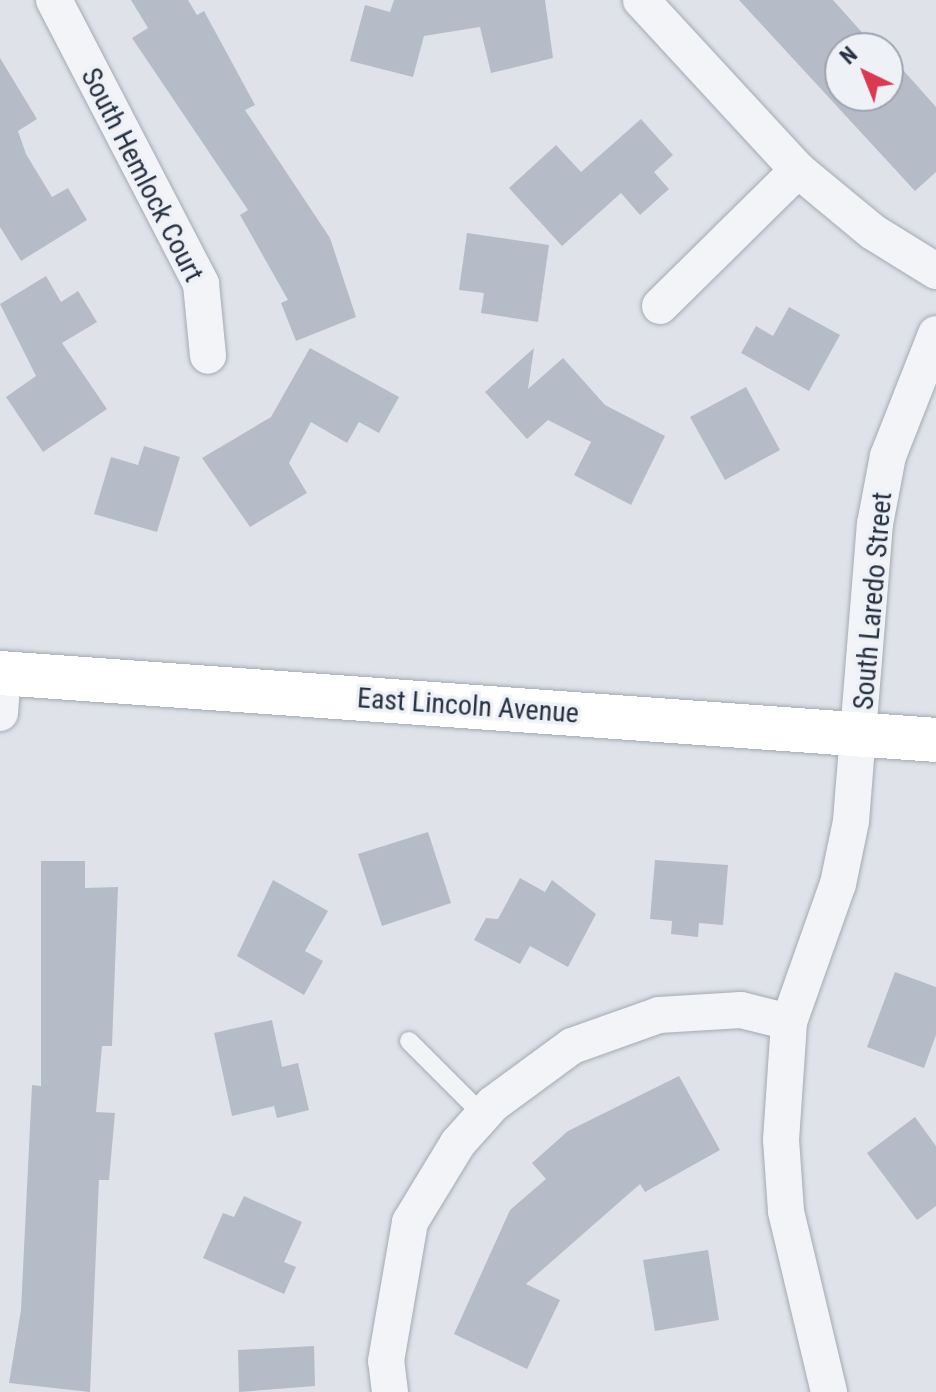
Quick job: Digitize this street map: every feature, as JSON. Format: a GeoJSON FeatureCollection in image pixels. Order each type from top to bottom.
{"type":"FeatureCollection","features":[{"type":"Feature","properties":{"kind":"main road","name":"East Lincoln Avenue"},"geometry":{"type":"LineString","coordinates":[[1,686],[936,740]]}},
{"type":"Feature","properties":{"kind":"street","name":"South Hemlock Court"},"geometry":{"type":"LineString","coordinates":[[54,0],[201,284],[208,356]]}},
{"type":"Feature","properties":{"kind":"street"},"geometry":{"type":"LineString","coordinates":[[641,0],[798,170],[873,232],[936,271]]}},
{"type":"Feature","properties":{"kind":"street"},"geometry":{"type":"LineString","coordinates":[[660,306],[798,170]]}},
{"type":"Feature","properties":{"kind":"street","name":"South Laredo Street"},"geometry":{"type":"LineString","coordinates":[[829,1392],[786,1211],[781,1140],[789,1022],[838,884],[862,735],[875,524],[888,456],[936,334]]}},
{"type":"Feature","properties":{"kind":"street"},"geometry":{"type":"LineString","coordinates":[[390,1392],[386,1361],[410,1222],[428,1185],[483,1115],[572,1046],[659,1015],[741,1010],[789,1022]]}},
{"type":"Feature","properties":{"kind":"lane"},"geometry":{"type":"LineString","coordinates":[[409,1041],[483,1115]]}},
{"type":"Feature","properties":{"kind":"building"},"geometry":{"type":"Polygon","coordinates":[[[131,0],[188,0],[197,15],[204,11],[255,105],[245,110],[330,238],[356,317],[296,341],[281,303],[288,300],[240,215],[248,210],[132,38],[148,28],[131,0]]]}},
{"type":"Feature","properties":{"kind":"building"},"geometry":{"type":"Polygon","coordinates":[[[394,0],[545,0],[553,58],[491,73],[480,27],[424,36],[413,77],[350,61],[365,5],[390,12],[394,0]]]}},
{"type":"Feature","properties":{"kind":"building"},"geometry":{"type":"Polygon","coordinates":[[[739,0],[833,0],[862,32],[824,32],[824,92],[739,0]]]}},
{"type":"Feature","properties":{"kind":"building"},"geometry":{"type":"Polygon","coordinates":[[[0,58],[37,119],[18,131],[26,154],[52,197],[68,188],[87,220],[21,261],[0,227],[0,58]]]}},
{"type":"Feature","properties":{"kind":"building"},"geometry":{"type":"Polygon","coordinates":[[[904,71],[936,107],[936,172],[915,191],[842,112],[904,112],[904,71]]]}},
{"type":"Feature","properties":{"kind":"building"},"geometry":{"type":"Polygon","coordinates":[[[641,119],[673,155],[654,172],[669,189],[640,215],[621,193],[562,246],[509,188],[556,145],[581,172],[641,119]]]}},
{"type":"Feature","properties":{"kind":"building"},"geometry":{"type":"Polygon","coordinates":[[[467,233],[549,245],[538,322],[481,313],[484,293],[459,290],[467,233]]]}},
{"type":"Feature","properties":{"kind":"building"},"geometry":{"type":"Polygon","coordinates":[[[46,276],[61,302],[78,291],[97,322],[62,343],[107,409],[43,452],[6,397],[36,376],[0,304],[46,276]]]}},
{"type":"Feature","properties":{"kind":"building"},"geometry":{"type":"Polygon","coordinates":[[[789,307],[840,335],[809,391],[741,353],[756,326],[773,336],[789,307]]]}},
{"type":"Feature","properties":{"kind":"building"},"geometry":{"type":"Polygon","coordinates":[[[310,348],[399,397],[379,433],[359,422],[347,443],[311,422],[289,463],[307,493],[250,527],[202,458],[271,417],[310,348]]]}},
{"type":"Feature","properties":{"kind":"building"},"geometry":{"type":"Polygon","coordinates":[[[534,348],[528,389],[563,358],[605,405],[665,436],[631,505],[574,475],[591,442],[548,420],[527,439],[485,392],[534,348]]]}},
{"type":"Feature","properties":{"kind":"building"},"geometry":{"type":"Polygon","coordinates":[[[746,387],[780,450],[725,480],[690,417],[746,387]]]}},
{"type":"Feature","properties":{"kind":"building"},"geometry":{"type":"Polygon","coordinates":[[[144,446],[180,457],[157,532],[94,514],[111,457],[138,465],[144,446]]]}},
{"type":"Feature","properties":{"kind":"building"},"geometry":{"type":"Polygon","coordinates":[[[428,832],[451,903],[382,926],[358,854],[428,832]]]}},
{"type":"Feature","properties":{"kind":"building"},"geometry":{"type":"Polygon","coordinates":[[[655,860],[728,865],[723,925],[699,923],[698,937],[671,934],[672,921],[650,919],[655,860]]]}},
{"type":"Feature","properties":{"kind":"building"},"geometry":{"type":"Polygon","coordinates":[[[41,861],[85,861],[85,888],[118,887],[112,1046],[102,1046],[96,1112],[115,1113],[109,1180],[99,1180],[90,1392],[9,1383],[21,1310],[32,1085],[41,1086],[41,861]]]}},
{"type":"Feature","properties":{"kind":"building"},"geometry":{"type":"Polygon","coordinates":[[[520,878],[545,892],[552,880],[596,914],[568,967],[530,946],[520,964],[474,940],[486,918],[498,919],[520,878]]]}},
{"type":"Feature","properties":{"kind":"building"},"geometry":{"type":"Polygon","coordinates":[[[273,880],[328,911],[305,951],[323,961],[304,995],[237,956],[273,880]]]}},
{"type":"Feature","properties":{"kind":"building"},"geometry":{"type":"Polygon","coordinates":[[[895,972],[936,987],[936,1035],[924,1068],[867,1047],[895,972]]]}},
{"type":"Feature","properties":{"kind":"building"},"geometry":{"type":"Polygon","coordinates":[[[272,1020],[282,1067],[298,1063],[309,1110],[277,1118],[274,1106],[232,1116],[214,1033],[272,1020]]]}},
{"type":"Feature","properties":{"kind":"building"},"geometry":{"type":"Polygon","coordinates":[[[679,1076],[720,1150],[645,1192],[640,1184],[526,1284],[560,1300],[527,1369],[454,1334],[510,1210],[546,1179],[532,1163],[568,1131],[679,1076]]]}},
{"type":"Feature","properties":{"kind":"building"},"geometry":{"type":"Polygon","coordinates":[[[915,1117],[936,1146],[936,1206],[917,1220],[867,1153],[915,1117]]]}},
{"type":"Feature","properties":{"kind":"building"},"geometry":{"type":"Polygon","coordinates":[[[244,1196],[302,1222],[284,1262],[296,1267],[284,1294],[203,1258],[223,1213],[234,1217],[244,1196]]]}},
{"type":"Feature","properties":{"kind":"building"},"geometry":{"type":"Polygon","coordinates":[[[708,1250],[719,1320],[655,1331],[643,1260],[708,1250]]]}},
{"type":"Feature","properties":{"kind":"building"},"geometry":{"type":"Polygon","coordinates":[[[314,1346],[315,1386],[239,1392],[238,1350],[314,1346]]]}}]}
